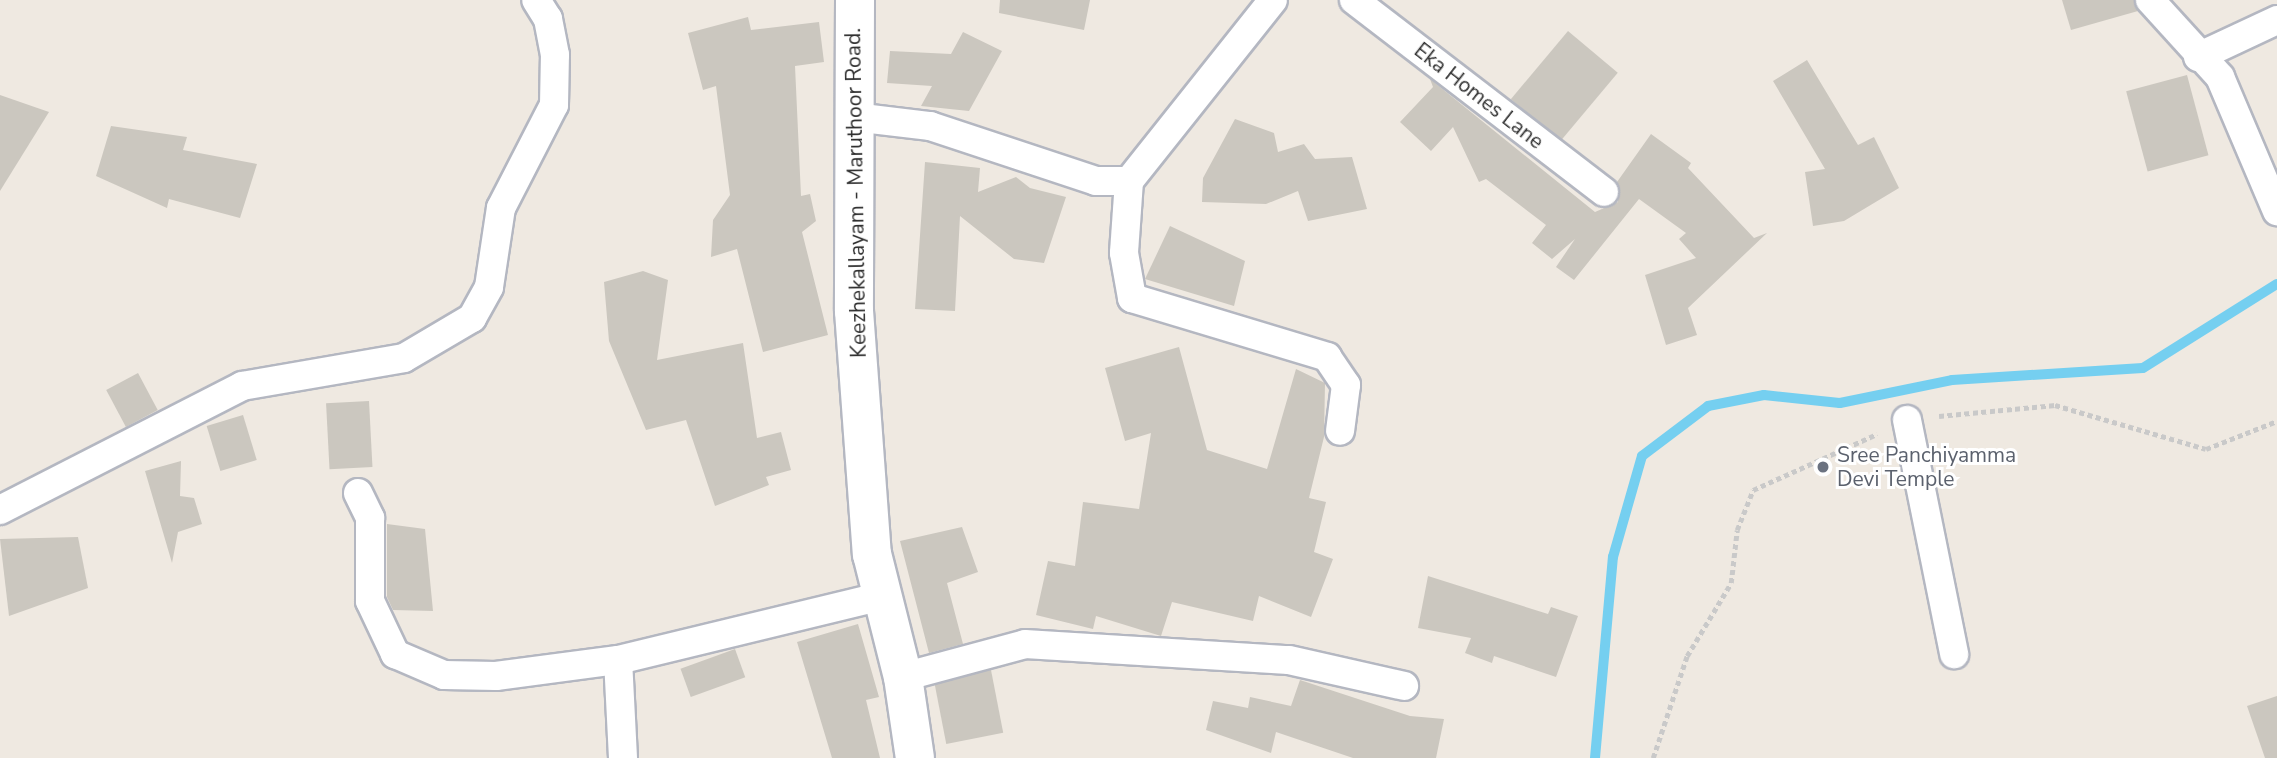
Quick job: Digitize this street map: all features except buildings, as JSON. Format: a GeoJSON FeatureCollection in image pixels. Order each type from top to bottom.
{"type":"FeatureCollection","features":[{"type":"Feature","properties":{"kind":"street"},"geometry":{"type":"LineString","coordinates":[[0,510],[243,386],[404,358],[472,318],[489,287],[501,208],[554,105],[555,55],[548,19],[536,0]]}},
{"type":"Feature","properties":{"kind":"street","name":"Keezhekallayam - Maruthoor Road."},"geometry":{"type":"LineString","coordinates":[[855,0],[853,311],[872,554],[903,677],[915,758]]}},
{"type":"Feature","properties":{"kind":"street"},"geometry":{"type":"LineString","coordinates":[[1273,0],[1129,181],[1124,254],[1132,298],[1327,357],[1346,385],[1340,431]]}},
{"type":"Feature","properties":{"kind":"street","name":"Eka Homes Lane"},"geometry":{"type":"LineString","coordinates":[[1354,0],[1604,192]]}},
{"type":"Feature","properties":{"kind":"street"},"geometry":{"type":"LineString","coordinates":[[2150,0],[2229,94],[2277,211]]}},
{"type":"Feature","properties":{"kind":"street"},"geometry":{"type":"LineString","coordinates":[[2198,57],[2277,20]]}},
{"type":"Feature","properties":{"kind":"street"},"geometry":{"type":"LineString","coordinates":[[854,117],[930,126],[1096,181],[1129,181]]}},
{"type":"Feature","properties":{"kind":"street"},"geometry":{"type":"LineString","coordinates":[[1907,420],[1954,654]]}},
{"type":"Feature","properties":{"kind":"street"},"geometry":{"type":"LineString","coordinates":[[358,493],[370,518],[370,601],[395,654],[444,675],[496,676],[618,660],[883,596]]}},
{"type":"Feature","properties":{"kind":"street"},"geometry":{"type":"LineString","coordinates":[[903,677],[1025,644],[1289,660],[1404,686]]}},
{"type":"Feature","properties":{"kind":"street"},"geometry":{"type":"LineString","coordinates":[[618,660],[623,758]]}},
{"type":"Feature","properties":{"kind":"path"},"geometry":{"type":"LineString","coordinates":[[1653,758],[1687,656],[1731,583],[1737,530],[1754,490],[1907,420],[2055,405],[2206,449],[2277,421]]}},
{"type":"Feature","properties":{"kind":"waterway"},"geometry":{"type":"LineString","coordinates":[[1595,758],[1613,557],[1642,456],[1708,406],[1764,395],[1840,403],[1952,380],[2143,368],[2277,284]]}},
{"type":"Feature","properties":{"kind":"place","name":"Sree Panchiyamma Devi Temple"},"geometry":{"type":"Point","coordinates":[1823,467]}}]}
